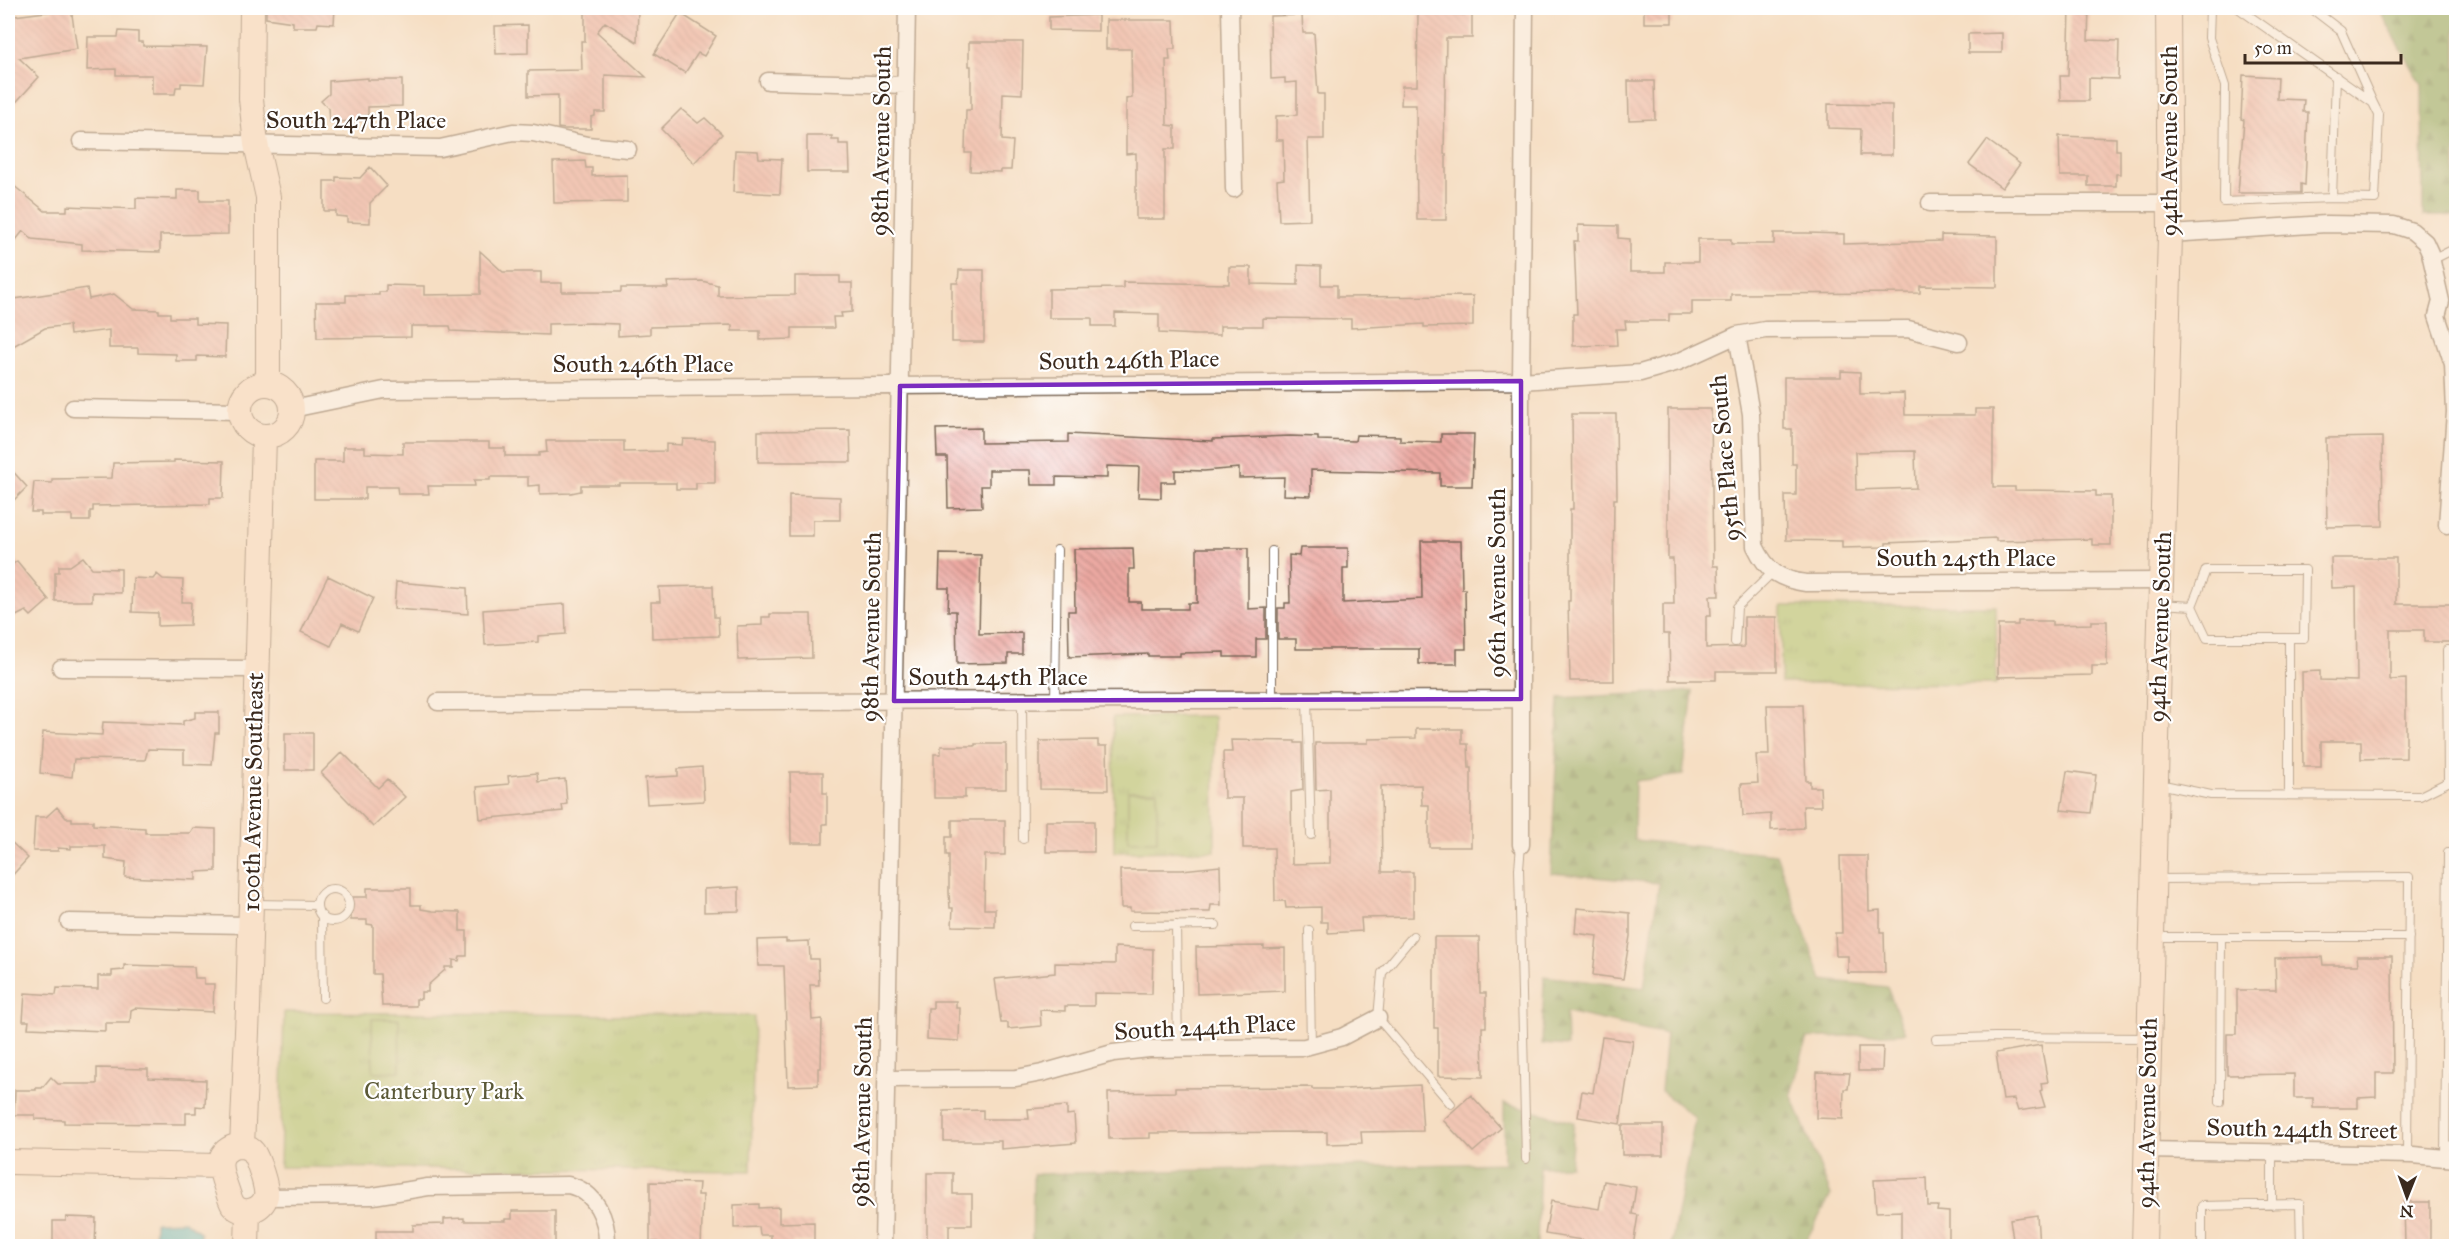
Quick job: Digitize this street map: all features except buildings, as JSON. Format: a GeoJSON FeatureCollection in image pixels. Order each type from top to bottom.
{"type":"FeatureCollection","features":[{"type":"Feature","properties":{"kind":"street"},"geometry":{"type":"LineString","coordinates":[[252,8],[251,99],[256,144],[268,197],[268,384]]}},
{"type":"Feature","properties":{"kind":"street","name":"98th Avenue South"},"geometry":{"type":"LineString","coordinates":[[883,1246],[907,8]]}},
{"type":"Feature","properties":{"kind":"street"},"geometry":{"type":"LineString","coordinates":[[1230,8],[1233,189]]}},
{"type":"Feature","properties":{"kind":"street","name":"96th Avenue South"},"geometry":{"type":"LineString","coordinates":[[1521,845],[1521,381],[1525,8]]}},
{"type":"Feature","properties":{"kind":"street","name":"94th Avenue South"},"geometry":{"type":"LineString","coordinates":[[2144,1246],[2170,234],[2168,8]]}},
{"type":"Feature","properties":{"kind":"street"},"geometry":{"type":"LineString","coordinates":[[768,81],[906,85]]}},
{"type":"Feature","properties":{"kind":"street","name":"South 247th Place"},"geometry":{"type":"LineString","coordinates":[[81,141],[440,147],[513,132],[533,133],[587,145],[628,149]]}},
{"type":"Feature","properties":{"kind":"street"},"geometry":{"type":"LineString","coordinates":[[1930,203],[2170,203]]}},
{"type":"Feature","properties":{"kind":"street"},"geometry":{"type":"LineString","coordinates":[[2170,234],[2326,224],[2394,225],[2412,231],[2425,242],[2432,260],[2441,301],[2437,316],[2453,364],[2455,393],[2447,525]]}},
{"type":"Feature","properties":{"kind":"street","name":"South 246th Place"},"geometry":{"type":"LineString","coordinates":[[292,409],[384,390],[1521,381],[1640,372],[1678,362],[1737,335],[1765,330],[1908,329],[1959,342]]}},
{"type":"Feature","properties":{"kind":"street","name":"95th Place South"},"geometry":{"type":"LineString","coordinates":[[1737,335],[1751,414],[1755,546],[1762,562],[1773,572]]}},
{"type":"Feature","properties":{"kind":"street"},"geometry":{"type":"LineString","coordinates":[[259,384],[268,384],[282,389],[291,401],[292,409],[287,426],[273,436],[264,437],[249,431],[244,426],[239,411],[240,402],[251,388],[259,384]]}},
{"type":"Feature","properties":{"kind":"street"},"geometry":{"type":"LineString","coordinates":[[73,408],[239,411]]}},
{"type":"Feature","properties":{"kind":"street","name":"100th Avenue Southeast"},"geometry":{"type":"LineString","coordinates":[[242,1146],[264,437]]}},
{"type":"Feature","properties":{"kind":"street","name":"South 245th Place"},"geometry":{"type":"LineString","coordinates":[[1773,572],[1787,580],[1806,583],[2161,592]]}},
{"type":"Feature","properties":{"kind":"street"},"geometry":{"type":"LineString","coordinates":[[61,668],[256,669]]}},
{"type":"Feature","properties":{"kind":"street","name":"South 245th Place"},"geometry":{"type":"LineString","coordinates":[[438,702],[1521,699]]}},
{"type":"Feature","properties":{"kind":"street"},"geometry":{"type":"LineString","coordinates":[[69,922],[250,914]]}},
{"type":"Feature","properties":{"kind":"street","name":"South 244th Place"},"geometry":{"type":"LineString","coordinates":[[887,1079],[1016,1078],[1113,1053],[1149,1048],[1311,1046],[1342,1037],[1378,1018]]}},
{"type":"Feature","properties":{"kind":"street"},"geometry":{"type":"LineString","coordinates":[[248,1246],[257,1204],[265,1185],[253,1152],[242,1146],[226,1151],[222,1155],[220,1166],[232,1204],[257,1204],[364,1196],[428,1187],[568,1185],[578,1187],[590,1196],[598,1208],[605,1221],[607,1246]]}},
{"type":"Feature","properties":{"kind":"street","name":"South 244th Street"},"geometry":{"type":"LineString","coordinates":[[2145,1150],[2449,1154]]}},
{"type":"Feature","properties":{"kind":"street"},"geometry":{"type":"LineString","coordinates":[[8,1162],[220,1166]]}},
{"type":"Feature","properties":{"kind":"lane"},"geometry":{"type":"LineString","coordinates":[[2210,8],[2209,38],[2225,86],[2224,202],[2332,198],[2375,199],[2379,114],[2341,31],[2311,8]]}},
{"type":"Feature","properties":{"kind":"lane"},"geometry":{"type":"LineString","coordinates":[[2238,8],[2373,103]]}},
{"type":"Feature","properties":{"kind":"lane"},"geometry":{"type":"LineString","coordinates":[[2332,198],[2336,76]]}},
{"type":"Feature","properties":{"kind":"lane"},"geometry":{"type":"LineString","coordinates":[[2432,260],[2457,248]]}},
{"type":"Feature","properties":{"kind":"lane"},"geometry":{"type":"LineString","coordinates":[[1055,700],[1057,550]]}},
{"type":"Feature","properties":{"kind":"lane"},"geometry":{"type":"LineString","coordinates":[[1272,551],[1272,700]]}},
{"type":"Feature","properties":{"kind":"lane"},"geometry":{"type":"LineString","coordinates":[[2161,592],[2192,606],[2207,638],[2304,638],[2305,570],[2206,570],[2192,606]]}},
{"type":"Feature","properties":{"kind":"lane"},"geometry":{"type":"LineString","coordinates":[[1735,642],[1737,607],[1773,572]]}},
{"type":"Feature","properties":{"kind":"lane"},"geometry":{"type":"LineString","coordinates":[[2289,638],[2289,795]]}},
{"type":"Feature","properties":{"kind":"lane"},"geometry":{"type":"LineString","coordinates":[[2156,783],[2211,795],[2420,796],[2452,782],[2448,650],[2457,650]]}},
{"type":"Feature","properties":{"kind":"lane"},"geometry":{"type":"LineString","coordinates":[[1022,700],[1023,839]]}},
{"type":"Feature","properties":{"kind":"lane"},"geometry":{"type":"LineString","coordinates":[[1307,700],[1311,836]]}},
{"type":"Feature","properties":{"kind":"lane","name":"96th Avenue South"},"geometry":{"type":"LineString","coordinates":[[1521,845],[1519,869],[1526,1159]]}},
{"type":"Feature","properties":{"kind":"lane"},"geometry":{"type":"LineString","coordinates":[[2449,1154],[2446,993],[2448,853],[2457,853]]}},
{"type":"Feature","properties":{"kind":"lane"},"geometry":{"type":"LineString","coordinates":[[2153,879],[2409,877],[2407,1154]]}},
{"type":"Feature","properties":{"kind":"lane"},"geometry":{"type":"LineString","coordinates":[[322,916],[327,920],[339,920],[348,911],[348,899],[344,893],[333,889],[322,894],[317,905],[322,916],[323,998]]}},
{"type":"Feature","properties":{"kind":"lane"},"geometry":{"type":"LineString","coordinates":[[250,914],[317,905]]}},
{"type":"Feature","properties":{"kind":"lane"},"geometry":{"type":"LineString","coordinates":[[1176,925],[1178,1048]]}},
{"type":"Feature","properties":{"kind":"lane"},"geometry":{"type":"LineString","coordinates":[[1132,926],[1216,925]]}},
{"type":"Feature","properties":{"kind":"lane"},"geometry":{"type":"LineString","coordinates":[[1309,930],[1311,1046]]}},
{"type":"Feature","properties":{"kind":"lane"},"geometry":{"type":"LineString","coordinates":[[1413,936],[1382,973],[1378,1018],[1451,1104]]}},
{"type":"Feature","properties":{"kind":"lane"},"geometry":{"type":"LineString","coordinates":[[2152,937],[2409,937]]}},
{"type":"Feature","properties":{"kind":"lane"},"geometry":{"type":"LineString","coordinates":[[2220,1102],[2221,937]]}},
{"type":"Feature","properties":{"kind":"lane"},"geometry":{"type":"LineString","coordinates":[[2446,993],[2457,993]]}},
{"type":"Feature","properties":{"kind":"lane"},"geometry":{"type":"LineString","coordinates":[[1936,1039],[2149,1038]]}},
{"type":"Feature","properties":{"kind":"lane"},"geometry":{"type":"LineString","coordinates":[[2449,1154],[2457,1146]]}},
{"type":"Feature","properties":{"kind":"lane"},"geometry":{"type":"LineString","coordinates":[[2272,1152],[2272,1205]]}},
{"type":"Feature","properties":{"kind":"lane"},"geometry":{"type":"LineString","coordinates":[[2202,1246],[2202,1206],[2300,1204],[2301,1246]]}},
{"type":"Feature","properties":{"kind":"highlighted area"},"geometry":{"type":"Polygon","coordinates":[[[1521,381],[1521,699],[894,701],[900,386],[1521,381]]]}},
{"type":"Feature","properties":{"kind":"green space"},"geometry":{"type":"Polygon","coordinates":[[[2378,8],[2456,8],[2456,216],[2423,216],[2422,85],[2378,8]]]}},
{"type":"Feature","properties":{"kind":"green space"},"geometry":{"type":"Polygon","coordinates":[[[1781,606],[1996,606],[1996,684],[1781,683],[1781,606]]]}},
{"type":"Feature","properties":{"kind":"green space"},"geometry":{"type":"Polygon","coordinates":[[[1693,691],[1683,775],[1635,781],[1634,840],[1776,854],[1822,980],[1887,987],[1905,1033],[1807,1038],[1791,1094],[1831,1195],[1803,1246],[1671,1246],[1695,1118],[1661,1091],[1666,1034],[1566,1012],[1567,1046],[1542,1044],[1544,976],[1644,988],[1659,883],[1551,873],[1559,698],[1693,691]]]}},
{"type":"Feature","properties":{"kind":"green space"},"geometry":{"type":"Polygon","coordinates":[[[1214,716],[1215,851],[1114,852],[1113,717],[1214,716]]]}},
{"type":"Feature","properties":{"kind":"green space"},"geometry":{"type":"Polygon","coordinates":[[[1128,791],[1157,791],[1157,841],[1128,841],[1128,791]]]}},
{"type":"Feature","properties":{"kind":"green space","name":"Canterbury Park"},"geometry":{"type":"Polygon","coordinates":[[[284,1012],[754,1016],[751,1171],[280,1167],[284,1012]]]}},
{"type":"Feature","properties":{"kind":"green space"},"geometry":{"type":"Polygon","coordinates":[[[372,1019],[399,1019],[400,1071],[373,1072],[372,1019]]]}},
{"type":"Feature","properties":{"kind":"green space"},"geometry":{"type":"Polygon","coordinates":[[[1504,1103],[1574,1122],[1570,1166],[1540,1167],[1537,1246],[1032,1246],[1033,1174],[1504,1163],[1504,1103]]]}},
{"type":"Feature","properties":{"kind":"water"},"geometry":{"type":"Polygon","coordinates":[[[184,1221],[200,1232],[200,1246],[154,1246],[155,1222],[184,1221]]]}}]}
